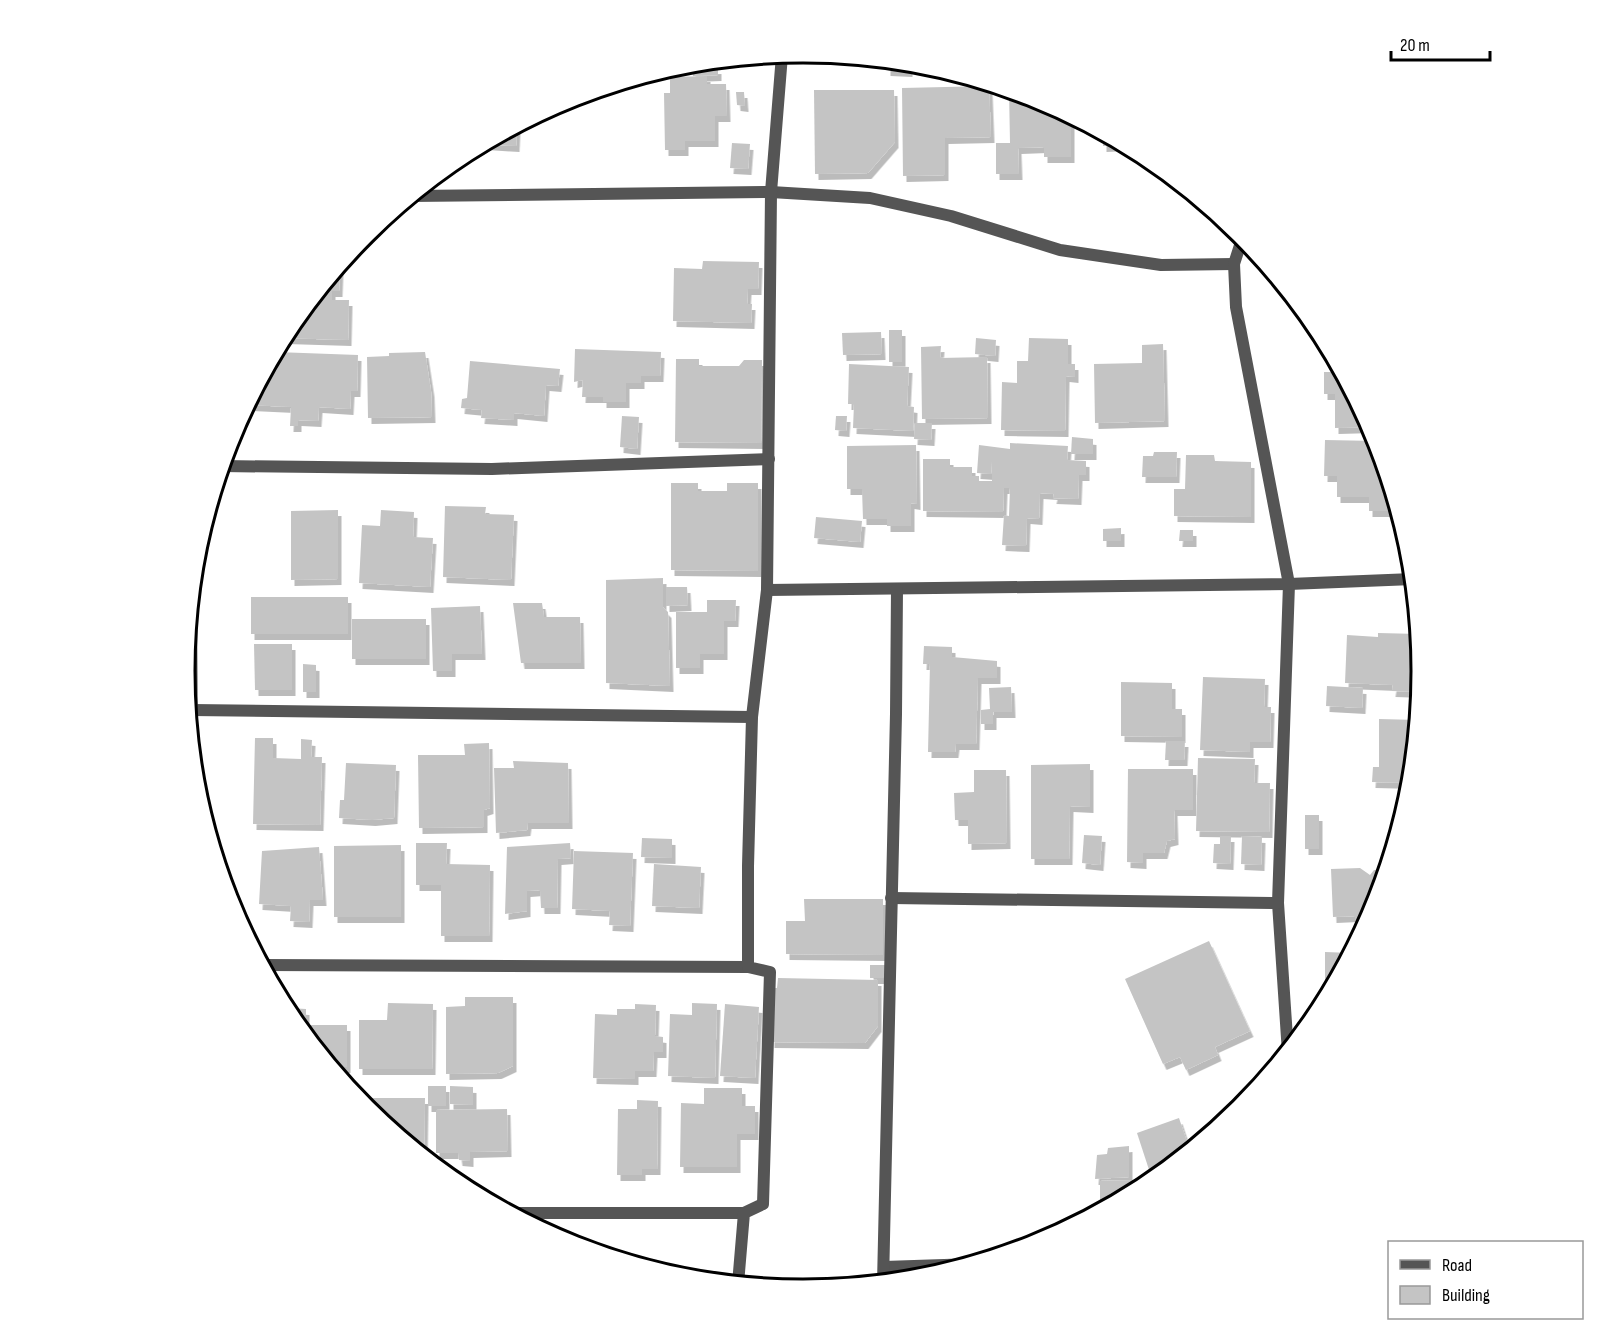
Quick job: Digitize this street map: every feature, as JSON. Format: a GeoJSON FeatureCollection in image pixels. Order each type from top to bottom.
{"type":"FeatureCollection","features":[{"type":"Feature","properties":{"kind":"street"},"geometry":{"type":"LineString","coordinates":[[748,967],[752,717],[767,590],[771,192],[781,64]]}},
{"type":"Feature","properties":{"kind":"street"},"geometry":{"type":"LineString","coordinates":[[425,196],[771,192],[870,198],[951,216],[1060,250],[1161,265],[1234,264]]}},
{"type":"Feature","properties":{"kind":"street"},"geometry":{"type":"LineString","coordinates":[[1239,247],[1234,264],[1236,307],[1289,584],[1278,903],[1287,1040]]}},
{"type":"Feature","properties":{"kind":"street"},"geometry":{"type":"LineString","coordinates":[[231,466],[492,469],[769,459]]}},
{"type":"Feature","properties":{"kind":"street"},"geometry":{"type":"LineString","coordinates":[[767,590],[1289,584],[1405,579]]}},
{"type":"Feature","properties":{"kind":"street"},"geometry":{"type":"LineString","coordinates":[[884,1275],[897,589]]}},
{"type":"Feature","properties":{"kind":"street"},"geometry":{"type":"LineString","coordinates":[[196,710],[752,717]]}},
{"type":"Feature","properties":{"kind":"street"},"geometry":{"type":"LineString","coordinates":[[891,898],[1278,903]]}},
{"type":"Feature","properties":{"kind":"street"},"geometry":{"type":"LineString","coordinates":[[271,965],[748,967],[770,972],[763,1204],[744,1213],[527,1213]]}},
{"type":"Feature","properties":{"kind":"street"},"geometry":{"type":"LineString","coordinates":[[739,1276],[744,1213]]}},
{"type":"Feature","properties":{"kind":"street"},"geometry":{"type":"LineString","coordinates":[[884,1267],[933,1265]]}},
{"type":"Feature","properties":{"kind":"building"},"geometry":{"type":"Polygon","coordinates":[[[718,69],[718,75],[693,76],[693,74],[718,69]]]}},
{"type":"Feature","properties":{"kind":"building"},"geometry":{"type":"Polygon","coordinates":[[[707,76],[707,84],[726,84],[727,116],[715,116],[715,141],[685,141],[685,150],[665,150],[664,93],[670,93],[670,78],[707,76]]]}},
{"type":"Feature","properties":{"kind":"building"},"geometry":{"type":"Polygon","coordinates":[[[969,86],[989,92],[991,137],[945,138],[945,175],[903,176],[902,88],[969,86]]]}},
{"type":"Feature","properties":{"kind":"building"},"geometry":{"type":"Polygon","coordinates":[[[814,90],[894,90],[895,142],[868,173],[815,174],[814,90]]]}},
{"type":"Feature","properties":{"kind":"building"},"geometry":{"type":"Polygon","coordinates":[[[736,92],[744,92],[745,106],[737,105],[736,92]]]}},
{"type":"Feature","properties":{"kind":"building"},"geometry":{"type":"Polygon","coordinates":[[[1009,99],[1071,125],[1071,157],[1044,157],[1044,147],[1018,148],[1019,174],[996,174],[996,143],[1010,143],[1009,99]]]}},
{"type":"Feature","properties":{"kind":"building"},"geometry":{"type":"Polygon","coordinates":[[[517,135],[516,146],[499,145],[517,135]]]}},
{"type":"Feature","properties":{"kind":"building"},"geometry":{"type":"Polygon","coordinates":[[[732,143],[750,144],[748,169],[730,168],[732,143]]]}},
{"type":"Feature","properties":{"kind":"building"},"geometry":{"type":"Polygon","coordinates":[[[703,261],[759,262],[758,289],[748,289],[747,304],[752,304],[751,323],[673,321],[674,268],[702,269],[703,261]]]}},
{"type":"Feature","properties":{"kind":"building"},"geometry":{"type":"Polygon","coordinates":[[[340,278],[339,291],[332,291],[332,300],[349,300],[348,340],[295,338],[340,278]]]}},
{"type":"Feature","properties":{"kind":"building"},"geometry":{"type":"Polygon","coordinates":[[[889,330],[902,330],[902,362],[889,362],[889,330]]]}},
{"type":"Feature","properties":{"kind":"building"},"geometry":{"type":"Polygon","coordinates":[[[881,332],[882,354],[843,355],[842,333],[881,332]]]}},
{"type":"Feature","properties":{"kind":"building"},"geometry":{"type":"Polygon","coordinates":[[[976,338],[996,340],[995,356],[975,354],[976,338]]]}},
{"type":"Feature","properties":{"kind":"building"},"geometry":{"type":"Polygon","coordinates":[[[1029,338],[1068,339],[1068,364],[1075,364],[1075,377],[1066,376],[1065,431],[1001,430],[1002,382],[1017,383],[1017,361],[1028,361],[1029,338]]]}},
{"type":"Feature","properties":{"kind":"building"},"geometry":{"type":"Polygon","coordinates":[[[1163,344],[1165,421],[1095,423],[1094,364],[1142,363],[1142,345],[1163,344]]]}},
{"type":"Feature","properties":{"kind":"building"},"geometry":{"type":"Polygon","coordinates":[[[941,346],[940,358],[987,357],[988,418],[922,419],[921,347],[941,346]]]}},
{"type":"Feature","properties":{"kind":"building"},"geometry":{"type":"Polygon","coordinates":[[[575,349],[661,352],[660,376],[641,376],[641,383],[626,383],[626,402],[603,402],[603,397],[582,397],[583,380],[574,382],[575,349]]]}},
{"type":"Feature","properties":{"kind":"building"},"geometry":{"type":"Polygon","coordinates":[[[286,352],[358,355],[357,391],[351,391],[350,409],[319,407],[318,421],[298,420],[298,426],[290,426],[291,407],[256,405],[286,352]]]}},
{"type":"Feature","properties":{"kind":"building"},"geometry":{"type":"Polygon","coordinates":[[[425,352],[432,417],[368,418],[367,357],[389,356],[389,353],[425,352]]]}},
{"type":"Feature","properties":{"kind":"building"},"geometry":{"type":"Polygon","coordinates":[[[676,359],[699,359],[699,366],[739,366],[744,360],[762,360],[761,443],[675,442],[676,359]]]}},
{"type":"Feature","properties":{"kind":"building"},"geometry":{"type":"Polygon","coordinates":[[[470,361],[560,369],[558,386],[546,385],[544,416],[514,413],[514,420],[481,418],[482,410],[461,408],[462,399],[467,398],[470,361]]]}},
{"type":"Feature","properties":{"kind":"building"},"geometry":{"type":"Polygon","coordinates":[[[849,364],[909,367],[907,406],[914,407],[913,431],[853,428],[854,404],[848,404],[849,364]]]}},
{"type":"Feature","properties":{"kind":"building"},"geometry":{"type":"Polygon","coordinates":[[[1324,372],[1333,372],[1361,427],[1335,428],[1335,394],[1324,394],[1324,372]]]}},
{"type":"Feature","properties":{"kind":"building"},"geometry":{"type":"Polygon","coordinates":[[[622,416],[639,417],[637,449],[620,447],[622,416]]]}},
{"type":"Feature","properties":{"kind":"building"},"geometry":{"type":"Polygon","coordinates":[[[836,416],[847,416],[846,431],[835,430],[836,416]]]}},
{"type":"Feature","properties":{"kind":"building"},"geometry":{"type":"Polygon","coordinates":[[[915,423],[932,423],[931,440],[914,439],[915,423]]]}},
{"type":"Feature","properties":{"kind":"building"},"geometry":{"type":"Polygon","coordinates":[[[1072,437],[1093,439],[1093,454],[1071,454],[1072,437]]]}},
{"type":"Feature","properties":{"kind":"building"},"geometry":{"type":"Polygon","coordinates":[[[1325,440],[1367,441],[1390,511],[1369,511],[1369,497],[1337,497],[1337,476],[1324,476],[1325,440]]]}},
{"type":"Feature","properties":{"kind":"building"},"geometry":{"type":"Polygon","coordinates":[[[1010,443],[1068,446],[1067,460],[1086,461],[1086,475],[1079,475],[1078,499],[1053,498],[1054,494],[1040,493],[1039,519],[1027,518],[1026,546],[1002,545],[1004,515],[1009,516],[1010,488],[1004,488],[1003,512],[923,511],[923,459],[950,459],[950,467],[972,467],[972,476],[979,476],[979,481],[992,481],[992,461],[991,474],[977,473],[979,445],[1010,449],[1010,443]]]}},
{"type":"Feature","properties":{"kind":"building"},"geometry":{"type":"Polygon","coordinates":[[[916,445],[917,504],[911,503],[911,526],[887,526],[887,519],[863,519],[862,489],[847,489],[847,446],[916,445]]]}},
{"type":"Feature","properties":{"kind":"building"},"geometry":{"type":"Polygon","coordinates":[[[1154,452],[1177,452],[1176,477],[1142,477],[1143,456],[1153,456],[1154,452]]]}},
{"type":"Feature","properties":{"kind":"building"},"geometry":{"type":"Polygon","coordinates":[[[1186,455],[1214,455],[1215,461],[1251,462],[1251,517],[1174,516],[1174,489],[1185,489],[1186,455]]]}},
{"type":"Feature","properties":{"kind":"building"},"geometry":{"type":"Polygon","coordinates":[[[671,483],[698,483],[698,491],[727,491],[727,483],[758,483],[758,571],[671,570],[671,483]]]}},
{"type":"Feature","properties":{"kind":"building"},"geometry":{"type":"Polygon","coordinates":[[[445,506],[486,507],[485,514],[514,515],[511,580],[443,577],[445,506]]]}},
{"type":"Feature","properties":{"kind":"building"},"geometry":{"type":"Polygon","coordinates":[[[338,510],[338,579],[291,580],[291,511],[338,510]]]}},
{"type":"Feature","properties":{"kind":"building"},"geometry":{"type":"Polygon","coordinates":[[[381,510],[414,512],[413,537],[433,538],[430,587],[359,583],[362,525],[380,526],[381,510]]]}},
{"type":"Feature","properties":{"kind":"building"},"geometry":{"type":"Polygon","coordinates":[[[816,517],[862,521],[860,542],[814,538],[816,517]]]}},
{"type":"Feature","properties":{"kind":"building"},"geometry":{"type":"Polygon","coordinates":[[[1121,528],[1121,541],[1103,541],[1103,529],[1121,528]]]}},
{"type":"Feature","properties":{"kind":"building"},"geometry":{"type":"Polygon","coordinates":[[[1180,530],[1193,530],[1193,541],[1179,541],[1180,530]]]}},
{"type":"Feature","properties":{"kind":"building"},"geometry":{"type":"Polygon","coordinates":[[[663,578],[663,607],[668,612],[670,686],[606,683],[606,580],[663,578]]]}},
{"type":"Feature","properties":{"kind":"building"},"geometry":{"type":"Polygon","coordinates":[[[666,587],[687,587],[688,605],[666,606],[666,587]]]}},
{"type":"Feature","properties":{"kind":"building"},"geometry":{"type":"Polygon","coordinates":[[[251,597],[348,597],[348,634],[251,634],[251,597]]]}},
{"type":"Feature","properties":{"kind":"building"},"geometry":{"type":"Polygon","coordinates":[[[707,600],[736,600],[735,621],[724,621],[724,654],[700,654],[700,668],[676,668],[676,612],[707,612],[707,600]]]}},
{"type":"Feature","properties":{"kind":"building"},"geometry":{"type":"Polygon","coordinates":[[[513,603],[542,603],[544,617],[580,617],[581,663],[521,663],[513,603]]]}},
{"type":"Feature","properties":{"kind":"building"},"geometry":{"type":"Polygon","coordinates":[[[480,606],[482,654],[452,654],[452,671],[433,671],[431,608],[480,606]]]}},
{"type":"Feature","properties":{"kind":"building"},"geometry":{"type":"Polygon","coordinates":[[[352,619],[426,619],[426,659],[352,659],[352,619]]]}},
{"type":"Feature","properties":{"kind":"building"},"geometry":{"type":"Polygon","coordinates":[[[1378,633],[1411,634],[1411,692],[1392,691],[1393,685],[1345,683],[1347,635],[1378,637],[1378,633]]]}},
{"type":"Feature","properties":{"kind":"building"},"geometry":{"type":"Polygon","coordinates":[[[254,644],[292,644],[292,690],[255,690],[254,644]]]}},
{"type":"Feature","properties":{"kind":"building"},"geometry":{"type":"Polygon","coordinates":[[[924,646],[952,647],[952,657],[997,661],[997,678],[978,678],[976,744],[956,744],[955,752],[928,752],[930,664],[923,664],[924,646]]]}},
{"type":"Feature","properties":{"kind":"building"},"geometry":{"type":"Polygon","coordinates":[[[303,664],[316,665],[316,692],[303,692],[303,664]]]}},
{"type":"Feature","properties":{"kind":"building"},"geometry":{"type":"Polygon","coordinates":[[[1203,677],[1265,679],[1264,707],[1271,707],[1270,742],[1250,742],[1250,752],[1200,750],[1203,677]]]}},
{"type":"Feature","properties":{"kind":"building"},"geometry":{"type":"Polygon","coordinates":[[[1121,682],[1172,683],[1172,709],[1182,709],[1182,737],[1121,736],[1121,682]]]}},
{"type":"Feature","properties":{"kind":"building"},"geometry":{"type":"Polygon","coordinates":[[[1327,686],[1363,688],[1362,708],[1326,706],[1327,686]]]}},
{"type":"Feature","properties":{"kind":"building"},"geometry":{"type":"Polygon","coordinates":[[[1011,687],[1012,712],[993,712],[993,724],[981,724],[981,710],[990,709],[989,688],[1011,687]]]}},
{"type":"Feature","properties":{"kind":"building"},"geometry":{"type":"Polygon","coordinates":[[[1379,719],[1410,720],[1401,783],[1372,782],[1373,767],[1379,767],[1379,719]]]}},
{"type":"Feature","properties":{"kind":"building"},"geometry":{"type":"Polygon","coordinates":[[[255,738],[273,738],[273,758],[301,759],[301,739],[312,740],[311,757],[322,757],[320,825],[253,824],[255,738]]]}},
{"type":"Feature","properties":{"kind":"building"},"geometry":{"type":"Polygon","coordinates":[[[1166,741],[1185,741],[1184,760],[1165,760],[1166,741]]]}},
{"type":"Feature","properties":{"kind":"building"},"geometry":{"type":"Polygon","coordinates":[[[489,743],[490,808],[484,810],[484,827],[419,828],[418,755],[465,755],[464,744],[489,743]]]}},
{"type":"Feature","properties":{"kind":"building"},"geometry":{"type":"Polygon","coordinates":[[[1198,758],[1255,759],[1254,783],[1270,783],[1269,832],[1196,831],[1198,758]]]}},
{"type":"Feature","properties":{"kind":"building"},"geometry":{"type":"Polygon","coordinates":[[[513,761],[568,763],[569,823],[528,823],[527,830],[496,833],[494,768],[514,768],[513,761]]]}},
{"type":"Feature","properties":{"kind":"building"},"geometry":{"type":"Polygon","coordinates":[[[346,763],[396,765],[394,818],[372,820],[339,818],[340,800],[344,800],[346,763]]]}},
{"type":"Feature","properties":{"kind":"building"},"geometry":{"type":"Polygon","coordinates":[[[1090,764],[1090,807],[1070,806],[1069,859],[1031,859],[1031,765],[1090,764]]]}},
{"type":"Feature","properties":{"kind":"building"},"geometry":{"type":"Polygon","coordinates":[[[1128,769],[1193,769],[1193,810],[1174,810],[1175,839],[1167,841],[1164,853],[1143,853],[1143,863],[1127,862],[1128,769]]]}},
{"type":"Feature","properties":{"kind":"building"},"geometry":{"type":"Polygon","coordinates":[[[974,770],[1006,770],[1007,843],[968,844],[968,820],[955,820],[954,793],[974,792],[974,770]]]}},
{"type":"Feature","properties":{"kind":"building"},"geometry":{"type":"Polygon","coordinates":[[[1305,815],[1319,815],[1319,849],[1305,849],[1305,815]]]}},
{"type":"Feature","properties":{"kind":"building"},"geometry":{"type":"Polygon","coordinates":[[[1084,835],[1102,836],[1100,865],[1082,863],[1084,835]]]}},
{"type":"Feature","properties":{"kind":"building"},"geometry":{"type":"Polygon","coordinates":[[[1220,836],[1231,836],[1230,864],[1213,863],[1214,844],[1220,844],[1220,836]]]}},
{"type":"Feature","properties":{"kind":"building"},"geometry":{"type":"Polygon","coordinates":[[[1242,836],[1262,837],[1261,865],[1241,864],[1242,836]]]}},
{"type":"Feature","properties":{"kind":"building"},"geometry":{"type":"Polygon","coordinates":[[[642,838],[672,839],[672,858],[641,857],[642,838]]]}},
{"type":"Feature","properties":{"kind":"building"},"geometry":{"type":"Polygon","coordinates":[[[416,843],[447,843],[446,864],[490,865],[489,936],[441,936],[441,885],[416,885],[416,843]]]}},
{"type":"Feature","properties":{"kind":"building"},"geometry":{"type":"Polygon","coordinates":[[[570,843],[571,858],[558,859],[557,908],[541,908],[540,890],[527,891],[527,911],[505,914],[507,847],[570,843]]]}},
{"type":"Feature","properties":{"kind":"building"},"geometry":{"type":"Polygon","coordinates":[[[401,845],[401,917],[334,917],[334,846],[401,845]]]}},
{"type":"Feature","properties":{"kind":"building"},"geometry":{"type":"Polygon","coordinates":[[[319,847],[323,900],[310,900],[309,922],[290,921],[291,906],[259,904],[262,851],[319,847]]]}},
{"type":"Feature","properties":{"kind":"building"},"geometry":{"type":"Polygon","coordinates":[[[574,851],[633,853],[630,926],[609,925],[610,911],[572,909],[574,851]]]}},
{"type":"Feature","properties":{"kind":"building"},"geometry":{"type":"Polygon","coordinates":[[[654,864],[701,867],[699,908],[652,906],[654,864]]]}},
{"type":"Feature","properties":{"kind":"building"},"geometry":{"type":"Polygon","coordinates":[[[1360,868],[1370,875],[1374,870],[1379,870],[1355,928],[1355,916],[1333,917],[1331,869],[1360,868]]]}},
{"type":"Feature","properties":{"kind":"building"},"geometry":{"type":"Polygon","coordinates":[[[804,899],[883,899],[883,955],[786,954],[786,921],[805,921],[804,899]]]}},
{"type":"Feature","properties":{"kind":"building"},"geometry":{"type":"Polygon","coordinates":[[[1209,941],[1250,1031],[1215,1047],[1218,1055],[1186,1070],[1180,1057],[1163,1064],[1125,979],[1209,941]]]}},
{"type":"Feature","properties":{"kind":"building"},"geometry":{"type":"Polygon","coordinates":[[[1325,952],[1343,953],[1330,976],[1325,984],[1325,952]]]}},
{"type":"Feature","properties":{"kind":"building"},"geometry":{"type":"Polygon","coordinates":[[[870,965],[886,965],[886,978],[870,978],[870,965]]]}},
{"type":"Feature","properties":{"kind":"building"},"geometry":{"type":"Polygon","coordinates":[[[778,978],[878,980],[878,1026],[865,1043],[771,1042],[771,988],[777,988],[778,978]]]}},
{"type":"Feature","properties":{"kind":"building"},"geometry":{"type":"Polygon","coordinates":[[[465,997],[513,997],[513,1066],[498,1073],[446,1074],[446,1007],[465,1006],[465,997]]]}},
{"type":"Feature","properties":{"kind":"building"},"geometry":{"type":"Polygon","coordinates":[[[388,1003],[433,1004],[432,1069],[359,1069],[359,1020],[387,1020],[388,1003]]]}},
{"type":"Feature","properties":{"kind":"building"},"geometry":{"type":"Polygon","coordinates":[[[692,1003],[717,1004],[715,1078],[668,1076],[670,1014],[692,1015],[692,1003]]]}},
{"type":"Feature","properties":{"kind":"building"},"geometry":{"type":"Polygon","coordinates":[[[635,1004],[656,1005],[655,1036],[663,1037],[663,1052],[654,1052],[653,1071],[635,1071],[635,1079],[593,1078],[595,1014],[617,1015],[617,1009],[635,1009],[635,1004]]]}},
{"type":"Feature","properties":{"kind":"building"},"geometry":{"type":"Polygon","coordinates":[[[725,1004],[759,1007],[755,1078],[720,1076],[725,1004]]]}},
{"type":"Feature","properties":{"kind":"building"},"geometry":{"type":"Polygon","coordinates":[[[297,1008],[306,1009],[306,1021],[297,1008]]]}},
{"type":"Feature","properties":{"kind":"building"},"geometry":{"type":"Polygon","coordinates":[[[309,1025],[347,1025],[347,1067],[341,1067],[309,1025]]]}},
{"type":"Feature","properties":{"kind":"building"},"geometry":{"type":"Polygon","coordinates":[[[428,1086],[446,1086],[446,1106],[428,1106],[428,1086]]]}},
{"type":"Feature","properties":{"kind":"building"},"geometry":{"type":"Polygon","coordinates":[[[450,1086],[473,1087],[473,1105],[450,1104],[450,1086]]]}},
{"type":"Feature","properties":{"kind":"building"},"geometry":{"type":"Polygon","coordinates":[[[704,1088],[742,1088],[742,1106],[755,1106],[755,1134],[737,1134],[737,1167],[680,1167],[681,1103],[704,1104],[704,1088]]]}},
{"type":"Feature","properties":{"kind":"building"},"geometry":{"type":"Polygon","coordinates":[[[369,1098],[425,1098],[424,1147],[369,1098]]]}},
{"type":"Feature","properties":{"kind":"building"},"geometry":{"type":"Polygon","coordinates":[[[637,1100],[658,1101],[657,1169],[642,1169],[642,1175],[617,1175],[618,1109],[637,1109],[637,1100]]]}},
{"type":"Feature","properties":{"kind":"building"},"geometry":{"type":"Polygon","coordinates":[[[507,1109],[508,1151],[470,1152],[470,1161],[459,1160],[458,1153],[436,1153],[436,1110],[507,1109]]]}},
{"type":"Feature","properties":{"kind":"building"},"geometry":{"type":"Polygon","coordinates":[[[1179,1118],[1187,1143],[1150,1172],[1137,1133],[1179,1118]]]}},
{"type":"Feature","properties":{"kind":"building"},"geometry":{"type":"Polygon","coordinates":[[[1129,1146],[1129,1177],[1095,1179],[1097,1155],[1107,1154],[1108,1148],[1129,1146]]]}},
{"type":"Feature","properties":{"kind":"building"},"geometry":{"type":"Polygon","coordinates":[[[1137,1180],[1100,1202],[1100,1181],[1137,1180]]]}}]}
